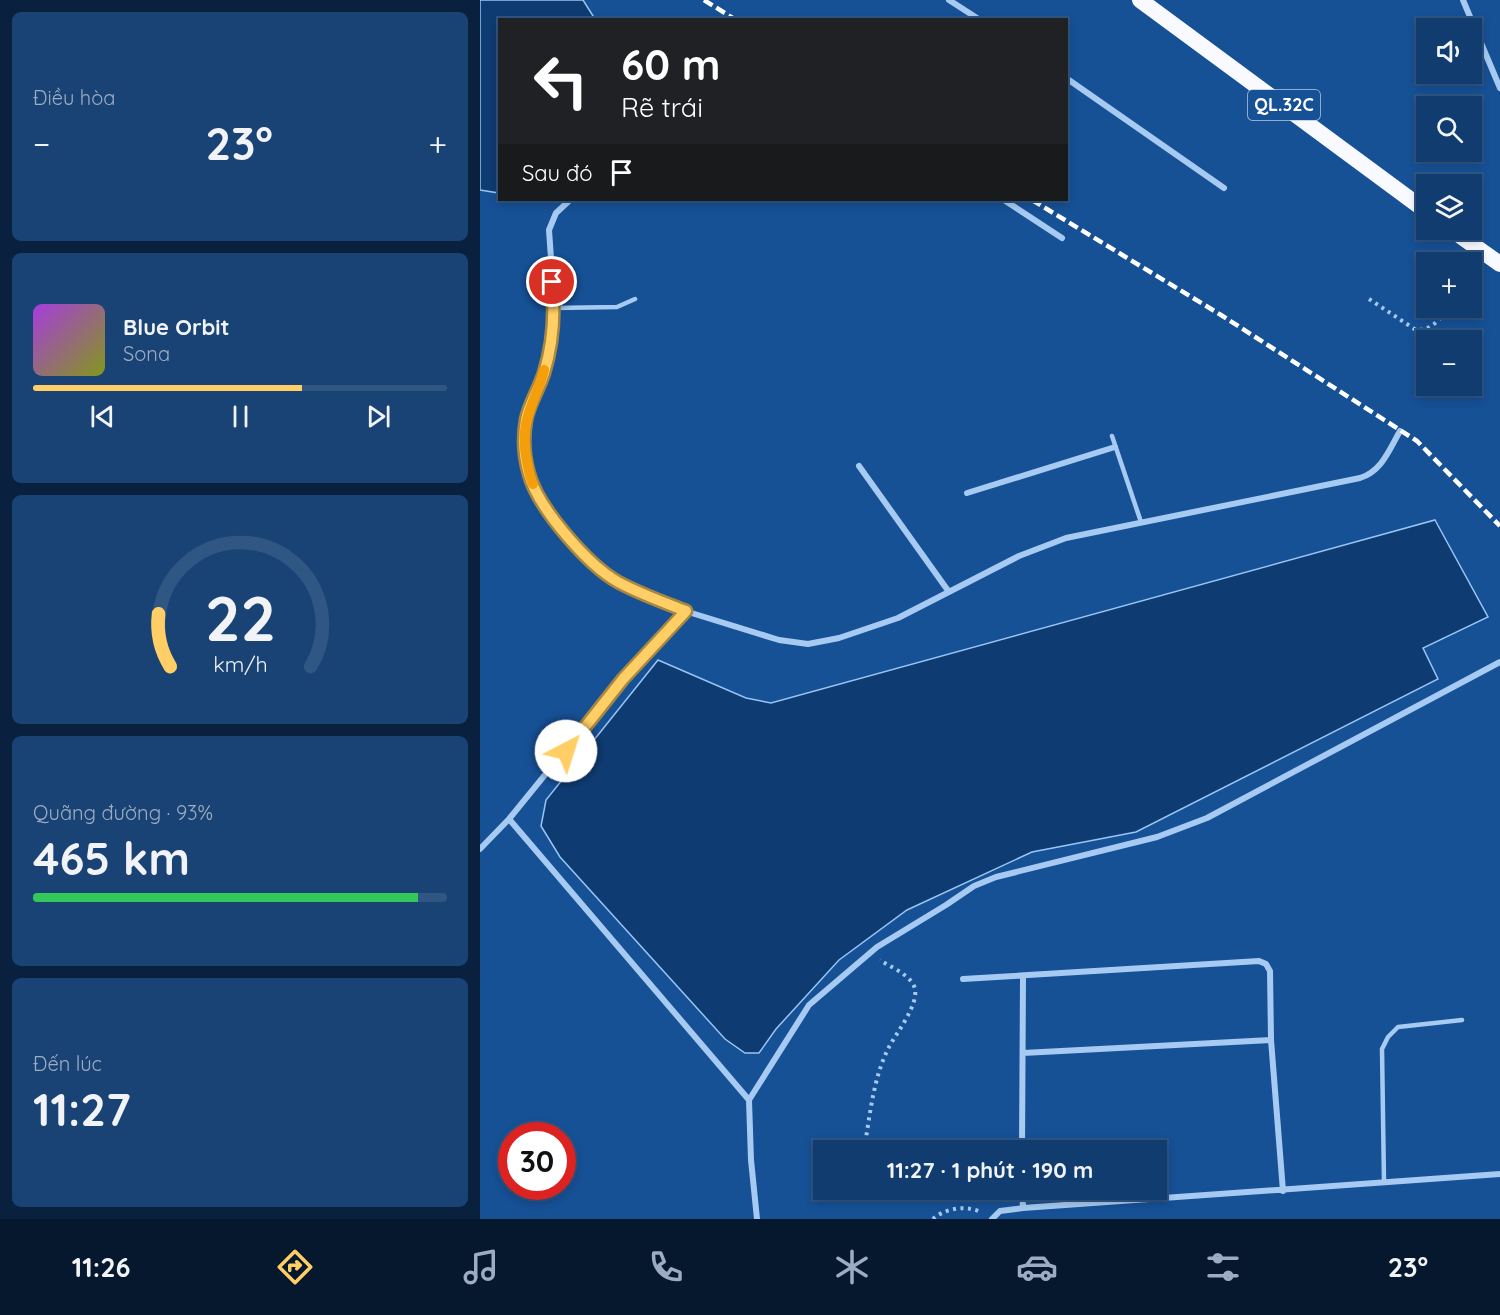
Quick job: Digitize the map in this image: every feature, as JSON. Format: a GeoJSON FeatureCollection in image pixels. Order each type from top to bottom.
{"type":"FeatureCollection","features":[{"type":"Feature","properties":{"kind":"highway","name":"QL.32C"},"geometry":{"type":"LineString","coordinates":[[1140,0],[1416,204]]}},
{"type":"Feature","properties":{"kind":"highway"},"geometry":{"type":"LineString","coordinates":[[1466,240],[1500,264]]}},
{"type":"Feature","properties":{"kind":"street"},"geometry":{"type":"LineString","coordinates":[[949,0],[977,18]]}},
{"type":"Feature","properties":{"kind":"street"},"geometry":{"type":"LineString","coordinates":[[1463,0],[1500,88]]}},
{"type":"Feature","properties":{"kind":"street"},"geometry":{"type":"LineString","coordinates":[[1068,79],[1224,188]]}},
{"type":"Feature","properties":{"kind":"street"},"geometry":{"type":"LineString","coordinates":[[569,201],[556,213],[549,230],[555,315],[544,372],[526,417],[524,438],[529,476],[562,530],[589,560],[617,581],[686,611],[779,640],[808,644],[862,632],[898,618],[1019,556],[1066,538],[1369,475],[1380,466],[1400,431]]}},
{"type":"Feature","properties":{"kind":"street"},"geometry":{"type":"LineString","coordinates":[[1006,201],[1062,238]]}},
{"type":"Feature","properties":{"kind":"street"},"geometry":{"type":"LineString","coordinates":[[967,494],[1115,447]]}},
{"type":"Feature","properties":{"kind":"street"},"geometry":{"type":"LineString","coordinates":[[859,466],[949,592]]}},
{"type":"Feature","properties":{"kind":"street"},"geometry":{"type":"LineString","coordinates":[[480,849],[509,819],[623,679],[686,611]]}},
{"type":"Feature","properties":{"kind":"street"},"geometry":{"type":"LineString","coordinates":[[757,1219],[751,1160],[749,1100],[809,1005],[869,953],[974,886],[996,877],[1157,837],[1207,818],[1500,662]]}},
{"type":"Feature","properties":{"kind":"street"},"geometry":{"type":"LineString","coordinates":[[509,819],[749,1100]]}},
{"type":"Feature","properties":{"kind":"street"},"geometry":{"type":"LineString","coordinates":[[963,979],[1259,961],[1266,964],[1270,971],[1271,1040],[1283,1191]]}},
{"type":"Feature","properties":{"kind":"street"},"geometry":{"type":"LineString","coordinates":[[1022,1140],[1023,976]]}},
{"type":"Feature","properties":{"kind":"street"},"geometry":{"type":"LineString","coordinates":[[1023,1053],[1271,1040]]}},
{"type":"Feature","properties":{"kind":"street"},"geometry":{"type":"LineString","coordinates":[[993,1218],[1000,1211],[1023,1208],[1500,1174]]}},
{"type":"Feature","properties":{"kind":"street"},"geometry":{"type":"LineString","coordinates":[[1023,1200],[1023,1208]]}},
{"type":"Feature","properties":{"kind":"lane"},"geometry":{"type":"LineString","coordinates":[[554,308],[617,307],[635,299]]}},
{"type":"Feature","properties":{"kind":"lane"},"geometry":{"type":"LineString","coordinates":[[1112,436],[1141,522]]}},
{"type":"Feature","properties":{"kind":"lane"},"geometry":{"type":"LineString","coordinates":[[1384,1182],[1382,1048],[1388,1037],[1398,1027],[1462,1020]]}},
{"type":"Feature","properties":{"kind":"path"},"geometry":{"type":"LineString","coordinates":[[1369,299],[1416,330],[1425,330],[1433,326],[1440,318]]}},
{"type":"Feature","properties":{"kind":"path"},"geometry":{"type":"LineString","coordinates":[[866,1140],[876,1084],[888,1049],[915,1000],[914,986],[905,976],[869,953]]}},
{"type":"Feature","properties":{"kind":"path"},"geometry":{"type":"LineString","coordinates":[[933,1219],[939,1213],[959,1208],[976,1210],[993,1218]]}},
{"type":"Feature","properties":{"kind":"water"},"geometry":{"type":"Polygon","coordinates":[[[480,0],[583,0],[594,18],[498,18],[498,193],[480,190],[480,0]]]}},
{"type":"Feature","properties":{"kind":"water"},"geometry":{"type":"Polygon","coordinates":[[[1435,520],[1488,617],[1423,648],[1438,679],[1136,832],[1032,852],[907,910],[839,960],[776,1029],[759,1053],[745,1053],[725,1039],[560,857],[541,826],[546,800],[658,660],[746,698],[771,703],[1435,520]]]}},
{"type":"Feature","properties":{"kind":"railway"},"geometry":{"type":"LineString","coordinates":[[704,0],[733,18]]}},
{"type":"Feature","properties":{"kind":"railway"},"geometry":{"type":"LineString","coordinates":[[1034,201],[1221,315],[1417,441],[1500,526]]}},
{"type":"Feature","properties":{"kind":"slow traffic"},"geometry":{"type":"LineString","coordinates":[[533,484],[529,476],[524,438],[526,417],[544,370]]}},
{"type":"Feature","properties":{"kind":"route"},"geometry":{"type":"LineString","coordinates":[[552,282],[555,315],[548,353],[544,372],[526,417],[524,438],[529,476],[562,530],[589,560],[617,581],[686,611],[623,679],[566,751]]}}]}
